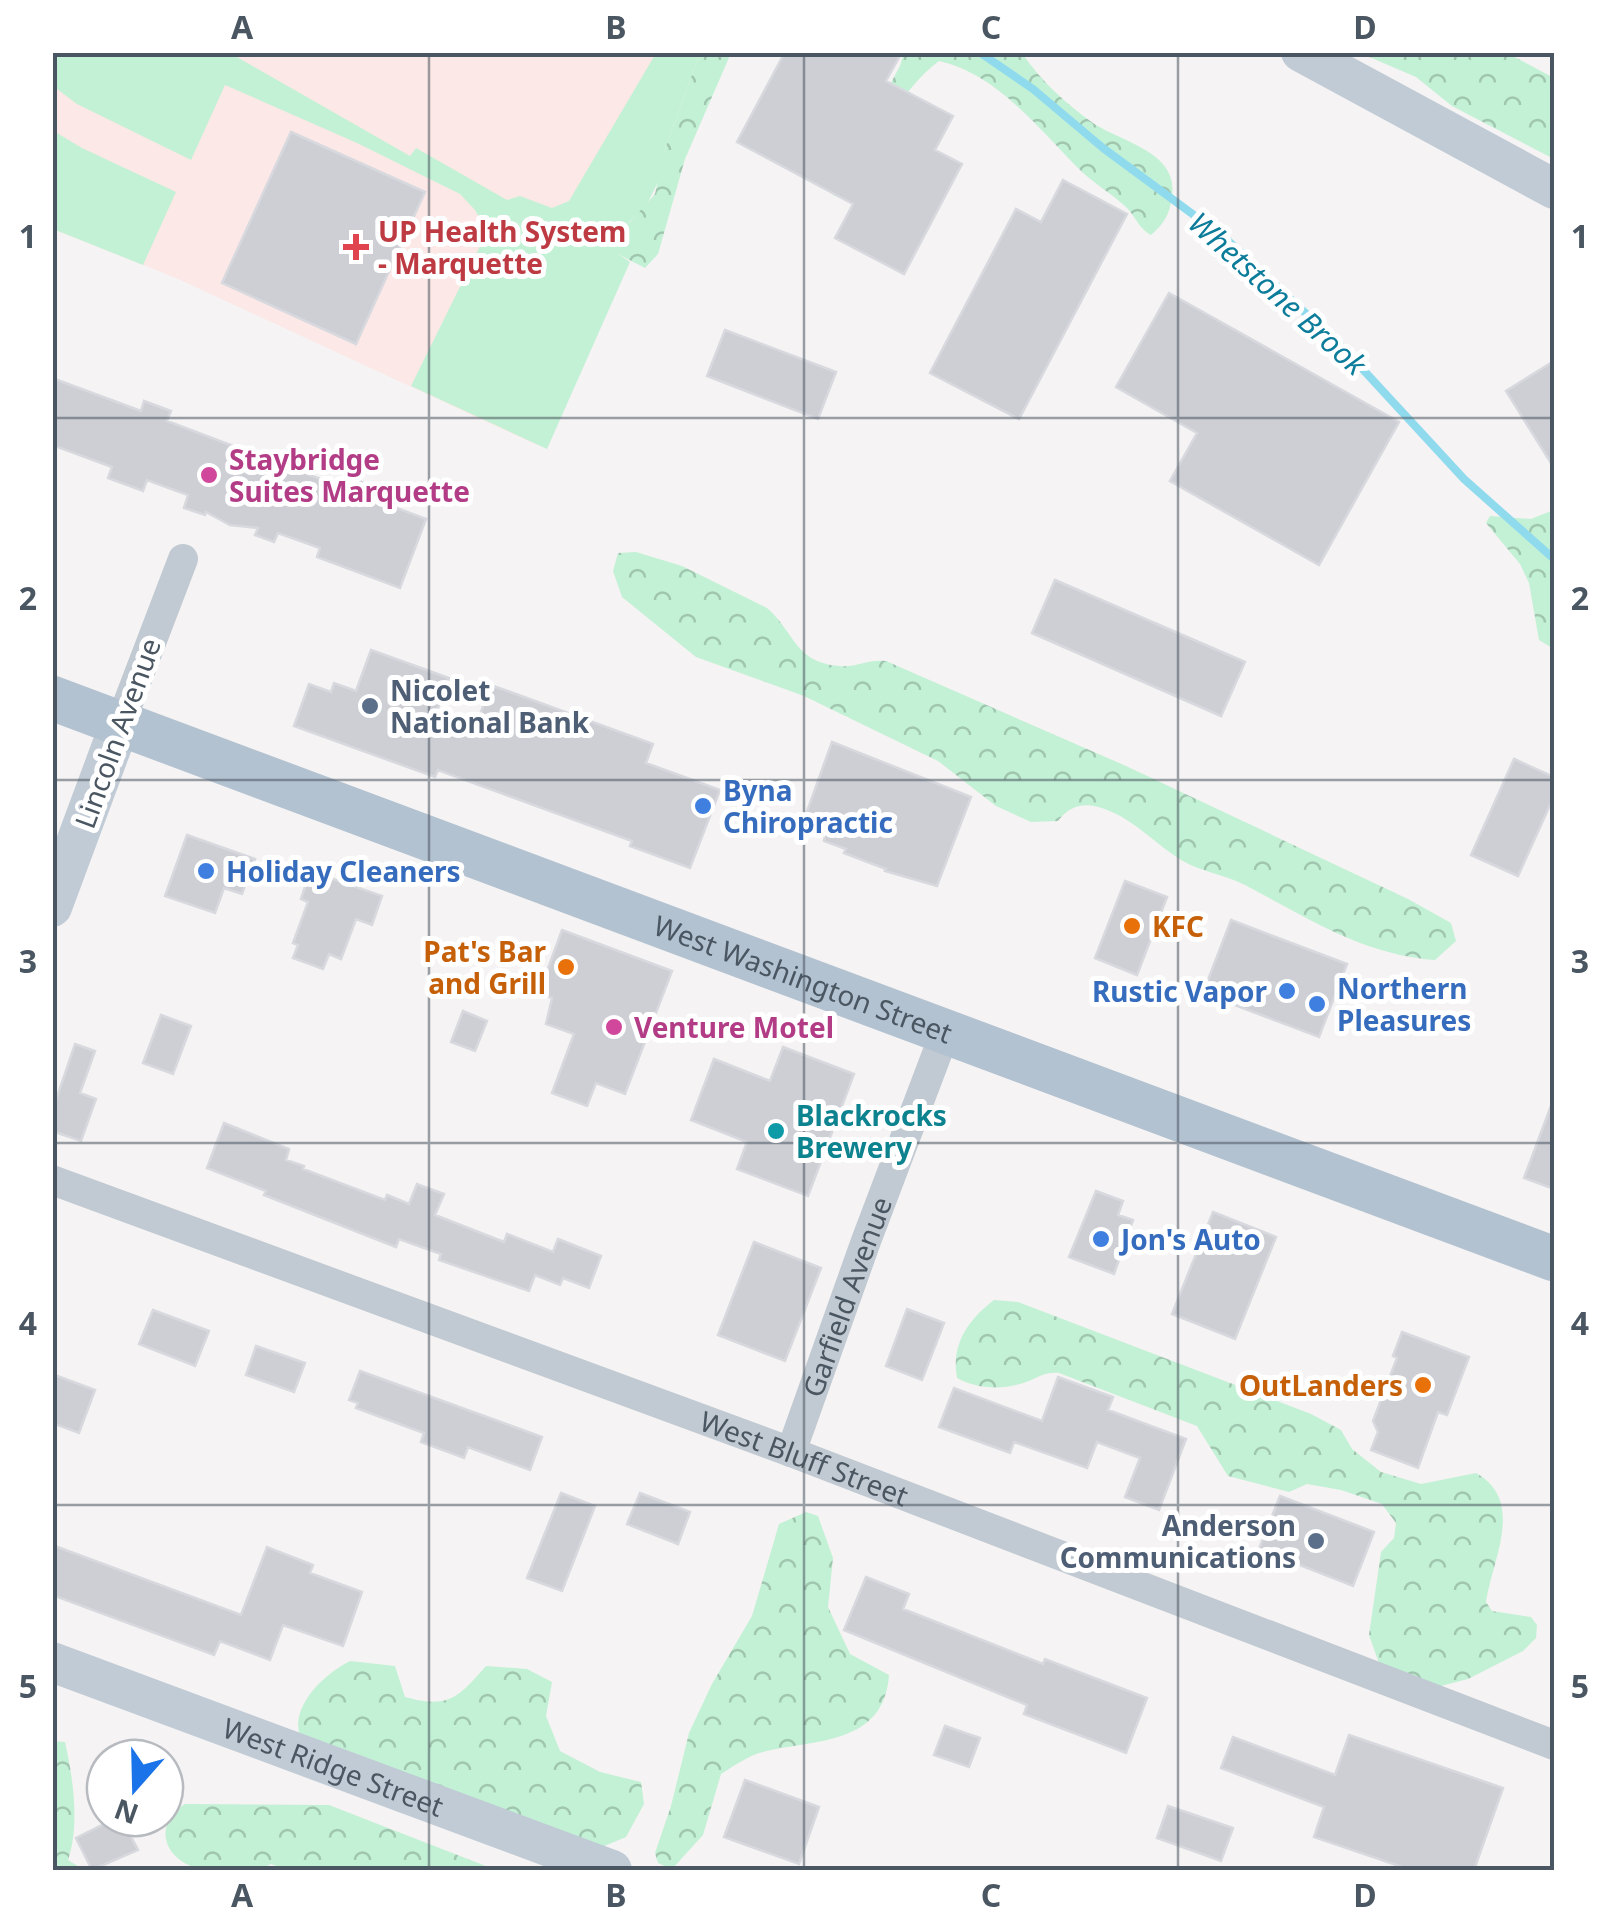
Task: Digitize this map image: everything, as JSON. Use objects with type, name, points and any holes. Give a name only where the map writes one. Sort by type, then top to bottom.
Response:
[{"type":"main road","name":"West Washington Street","points":[[52,698],[1554,1260]]},
{"type":"street","points":[[1301,52],[1554,189]]},
{"type":"street","name":"Lincoln Avenue","points":[[52,907],[182,559]]},
{"type":"street","name":"Garfield Avenue","points":[[791,1452],[946,1030]]},
{"type":"street","name":"West Bluff Street","points":[[52,1180],[791,1452],[1554,1745]]},
{"type":"street","name":"West Ridge Street","points":[[52,1662],[612,1870]]},
{"type":"shaded area","name":"UP Health System - Marquette","points":[[52,53],[690,53],[537,445],[176,278],[53,229]]},
{"type":"green space","points":[[904,52],[1022,53],[1073,108],[1093,123],[1146,150],[1167,169],[1172,196],[1163,222],[1151,235],[1126,207],[1084,173],[998,90],[939,61],[899,105],[851,194],[843,199],[833,195]]},
{"type":"green space","points":[[53,53],[230,53],[410,156],[416,148],[507,200],[520,196],[552,208],[569,201],[656,53],[700,53],[665,149],[660,178],[645,208],[630,221],[618,254],[630,262],[547,449],[411,386],[487,232],[460,194],[225,85],[191,160],[77,104],[53,86]]},
{"type":"green space","points":[[700,53],[731,53],[685,159],[658,254],[645,268],[618,254],[620,238],[655,194],[665,149]]},
{"type":"green space","points":[[1360,53],[1507,53],[1554,78],[1554,159],[1452,106],[1416,77]]},
{"type":"green space","points":[[52,130],[176,192],[143,265],[53,229]]},
{"type":"green space","points":[[1551,511],[1554,649],[1539,640],[1529,583],[1520,564],[1486,523],[1490,516],[1531,519]]},
{"type":"green space","points":[[636,552],[682,566],[767,608],[813,659],[845,666],[886,661],[1126,766],[1408,899],[1451,923],[1456,941],[1435,960],[1384,951],[1336,933],[1237,881],[1189,864],[1130,822],[1104,809],[1082,806],[1058,821],[1031,822],[996,806],[938,761],[804,696],[696,657],[622,597],[613,571],[618,553]]},
{"type":"green space","points":[[994,1300],[1018,1302],[1311,1414],[1341,1430],[1352,1449],[1381,1472],[1421,1484],[1476,1473],[1500,1499],[1503,1515],[1486,1602],[1492,1611],[1531,1617],[1537,1625],[1536,1638],[1523,1651],[1468,1679],[1437,1687],[1380,1666],[1369,1635],[1381,1552],[1394,1538],[1396,1523],[1382,1504],[1341,1490],[1307,1484],[1289,1492],[1228,1476],[1197,1426],[1059,1373],[1001,1387],[983,1387],[957,1378],[957,1354],[963,1334]]},
{"type":"green space","points":[[806,1512],[818,1516],[833,1558],[828,1607],[850,1654],[889,1675],[884,1698],[874,1715],[843,1735],[758,1753],[721,1774],[703,1835],[672,1869],[658,1863],[655,1853],[689,1733],[752,1616],[779,1524]]},
{"type":"green space","points":[[350,1661],[395,1666],[405,1697],[432,1702],[459,1693],[486,1666],[527,1669],[552,1682],[546,1716],[560,1751],[600,1772],[641,1782],[644,1804],[626,1837],[602,1847],[302,1741],[298,1729],[303,1705],[329,1674]]},
{"type":"green space","points":[[52,1741],[65,1742],[73,1786],[74,1832],[68,1860],[84,1870],[53,1870]]},
{"type":"green space","points":[[185,1804],[329,1805],[496,1870],[287,1870],[271,1864],[228,1873],[196,1868],[182,1861],[166,1839],[185,1838]]},
{"type":"building","points":[[785,52],[902,52],[886,81],[953,116],[935,150],[962,164],[904,274],[835,238],[853,204],[737,142]]},
{"type":"building","points":[[291,132],[425,192],[356,344],[222,283]]},
{"type":"building","points":[[1063,180],[1127,214],[1019,419],[930,373],[1016,209],[1041,222]]},
{"type":"building","points":[[1169,293],[1399,422],[1319,565],[1170,481],[1197,433],[1116,387]]},
{"type":"building","points":[[725,330],[836,372],[818,419],[707,376]]},
{"type":"building","points":[[1554,361],[1554,468],[1506,391]]},
{"type":"building","name":"Staybridge Suites Marquette","points":[[52,378],[141,411],[144,401],[171,411],[167,421],[347,489],[351,478],[382,490],[378,501],[426,519],[400,588],[317,557],[320,548],[278,533],[274,542],[255,535],[258,528],[230,525],[206,512],[205,515],[184,508],[188,495],[147,480],[143,491],[108,478],[112,467],[52,445]]},
{"type":"building","points":[[1055,580],[1245,662],[1221,716],[1032,633]]},
{"type":"building","points":[[371,650],[449,678],[434,719],[473,733],[491,685],[653,744],[646,763],[720,790],[690,868],[630,846],[632,841],[438,770],[435,777],[294,726],[309,684],[331,692],[334,683],[356,691]]},
{"type":"building","points":[[832,742],[971,797],[937,886],[885,871],[844,853],[846,849],[824,841],[825,836],[801,828]]},
{"type":"building","points":[[1514,759],[1554,777],[1554,796],[1518,876],[1471,855]]},
{"type":"building","points":[[187,835],[255,859],[242,894],[224,888],[215,913],[165,896]]},
{"type":"building","points":[[310,871],[382,896],[372,925],[356,919],[341,959],[329,954],[323,969],[293,958],[298,945],[293,943],[308,902],[301,899]]},
{"type":"building","name":"KFC","points":[[1125,881],[1167,897],[1137,975],[1095,958]]},
{"type":"building","points":[[1231,920],[1347,964],[1319,1037],[1203,993]]},
{"type":"building","name":"Venture Motel","points":[[562,930],[672,971],[625,1094],[596,1083],[587,1106],[552,1093],[574,1034],[546,1024],[552,998],[539,993]]},
{"type":"building","points":[[463,1011],[487,1021],[475,1051],[451,1042]]},
{"type":"building","points":[[161,1015],[191,1026],[173,1074],[143,1063]]},
{"type":"building","points":[[75,1044],[95,1051],[80,1093],[96,1099],[81,1141],[52,1131],[52,1112]]},
{"type":"building","name":"Blackrocks Brewery","points":[[783,1047],[854,1074],[808,1196],[737,1169],[747,1142],[691,1120],[714,1059],[770,1081]]},
{"type":"building","points":[[1554,1103],[1554,1189],[1524,1178]]},
{"type":"building","points":[[224,1123],[289,1149],[286,1160],[304,1166],[303,1169],[385,1200],[387,1195],[409,1204],[417,1184],[444,1194],[435,1215],[504,1242],[507,1234],[553,1252],[558,1239],[601,1256],[589,1288],[563,1278],[560,1285],[535,1275],[529,1291],[439,1260],[441,1254],[399,1239],[396,1247],[264,1195],[266,1191],[207,1168]]},
{"type":"building","name":"Jon's Auto","points":[[1096,1191],[1123,1201],[1118,1215],[1133,1220],[1114,1274],[1069,1257]]},
{"type":"building","points":[[1213,1212],[1276,1237],[1235,1339],[1172,1314]]},
{"type":"building","points":[[754,1242],[821,1268],[785,1361],[718,1335]]},
{"type":"building","points":[[907,1309],[944,1323],[922,1380],[886,1366]]},
{"type":"building","points":[[153,1310],[209,1331],[195,1366],[139,1344]]},
{"type":"building","name":"OutLanders","points":[[1402,1332],[1469,1357],[1447,1415],[1438,1412],[1418,1468],[1371,1450],[1378,1432],[1373,1421],[1397,1358],[1393,1356]]},
{"type":"building","points":[[256,1346],[305,1363],[294,1392],[246,1375]]},
{"type":"building","points":[[360,1371],[542,1437],[530,1470],[468,1447],[464,1458],[421,1442],[424,1433],[356,1408],[358,1403],[349,1400]]},
{"type":"building","points":[[52,1374],[95,1390],[79,1433],[52,1423]]},
{"type":"building","points":[[1058,1377],[1113,1397],[1108,1410],[1186,1439],[1159,1510],[1125,1497],[1140,1458],[1097,1442],[1087,1468],[1014,1442],[1010,1453],[939,1427],[954,1388],[1042,1421]]},
{"type":"building","points":[[561,1493],[595,1506],[562,1591],[527,1578]]},
{"type":"building","points":[[640,1493],[690,1512],[678,1544],[627,1524]]},
{"type":"building","name":"Anderson Communications","points":[[1280,1496],[1374,1532],[1353,1586],[1259,1549]]},
{"type":"building","points":[[52,1545],[241,1615],[267,1547],[313,1565],[310,1573],[362,1592],[343,1646],[283,1625],[270,1660],[220,1641],[214,1655],[52,1595]]},
{"type":"building","points":[[866,1577],[909,1594],[903,1609],[1043,1664],[1045,1659],[1147,1698],[1126,1753],[1024,1714],[1027,1705],[844,1630]]},
{"type":"building","points":[[945,1726],[980,1738],[969,1767],[934,1755]]},
{"type":"building","points":[[1349,1735],[1503,1788],[1474,1870],[1411,1870],[1314,1837],[1324,1807],[1221,1768],[1233,1737],[1335,1775]]},
{"type":"building","points":[[745,1780],[819,1807],[799,1864],[724,1837]]},
{"type":"building","points":[[1168,1806],[1233,1828],[1221,1861],[1157,1838]]},
{"type":"building","points":[[85,1834],[85,1838],[132,1838],[138,1850],[92,1870],[76,1838]]},
{"type":"waterway","name":"Whetstone Brook","points":[[979,52],[1033,89],[1103,148],[1225,238],[1344,349],[1464,479],[1554,559]]},
{"type":"place","name":"UP Health System - Marquette","points":[[356,247]]},
{"type":"place","name":"Staybridge Suites Marquette","points":[[209,475]]},
{"type":"place","name":"Nicolet National Bank","points":[[370,706]]},
{"type":"place","name":"Byna Chiropractic","points":[[703,806]]},
{"type":"place","name":"Holiday Cleaners","points":[[206,871]]},
{"type":"place","name":"KFC","points":[[1132,926]]},
{"type":"place","name":"Pat's Bar and Grill","points":[[566,967]]},
{"type":"place","name":"Rustic Vapor","points":[[1287,991]]},
{"type":"place","name":"Northern Pleasures","points":[[1317,1004]]},
{"type":"place","name":"Venture Motel","points":[[614,1027]]},
{"type":"place","name":"Blackrocks Brewery","points":[[776,1131]]},
{"type":"place","name":"Jon's Auto","points":[[1101,1239]]},
{"type":"place","name":"OutLanders","points":[[1423,1385]]},
{"type":"place","name":"Anderson Communications","points":[[1316,1541]]}]
